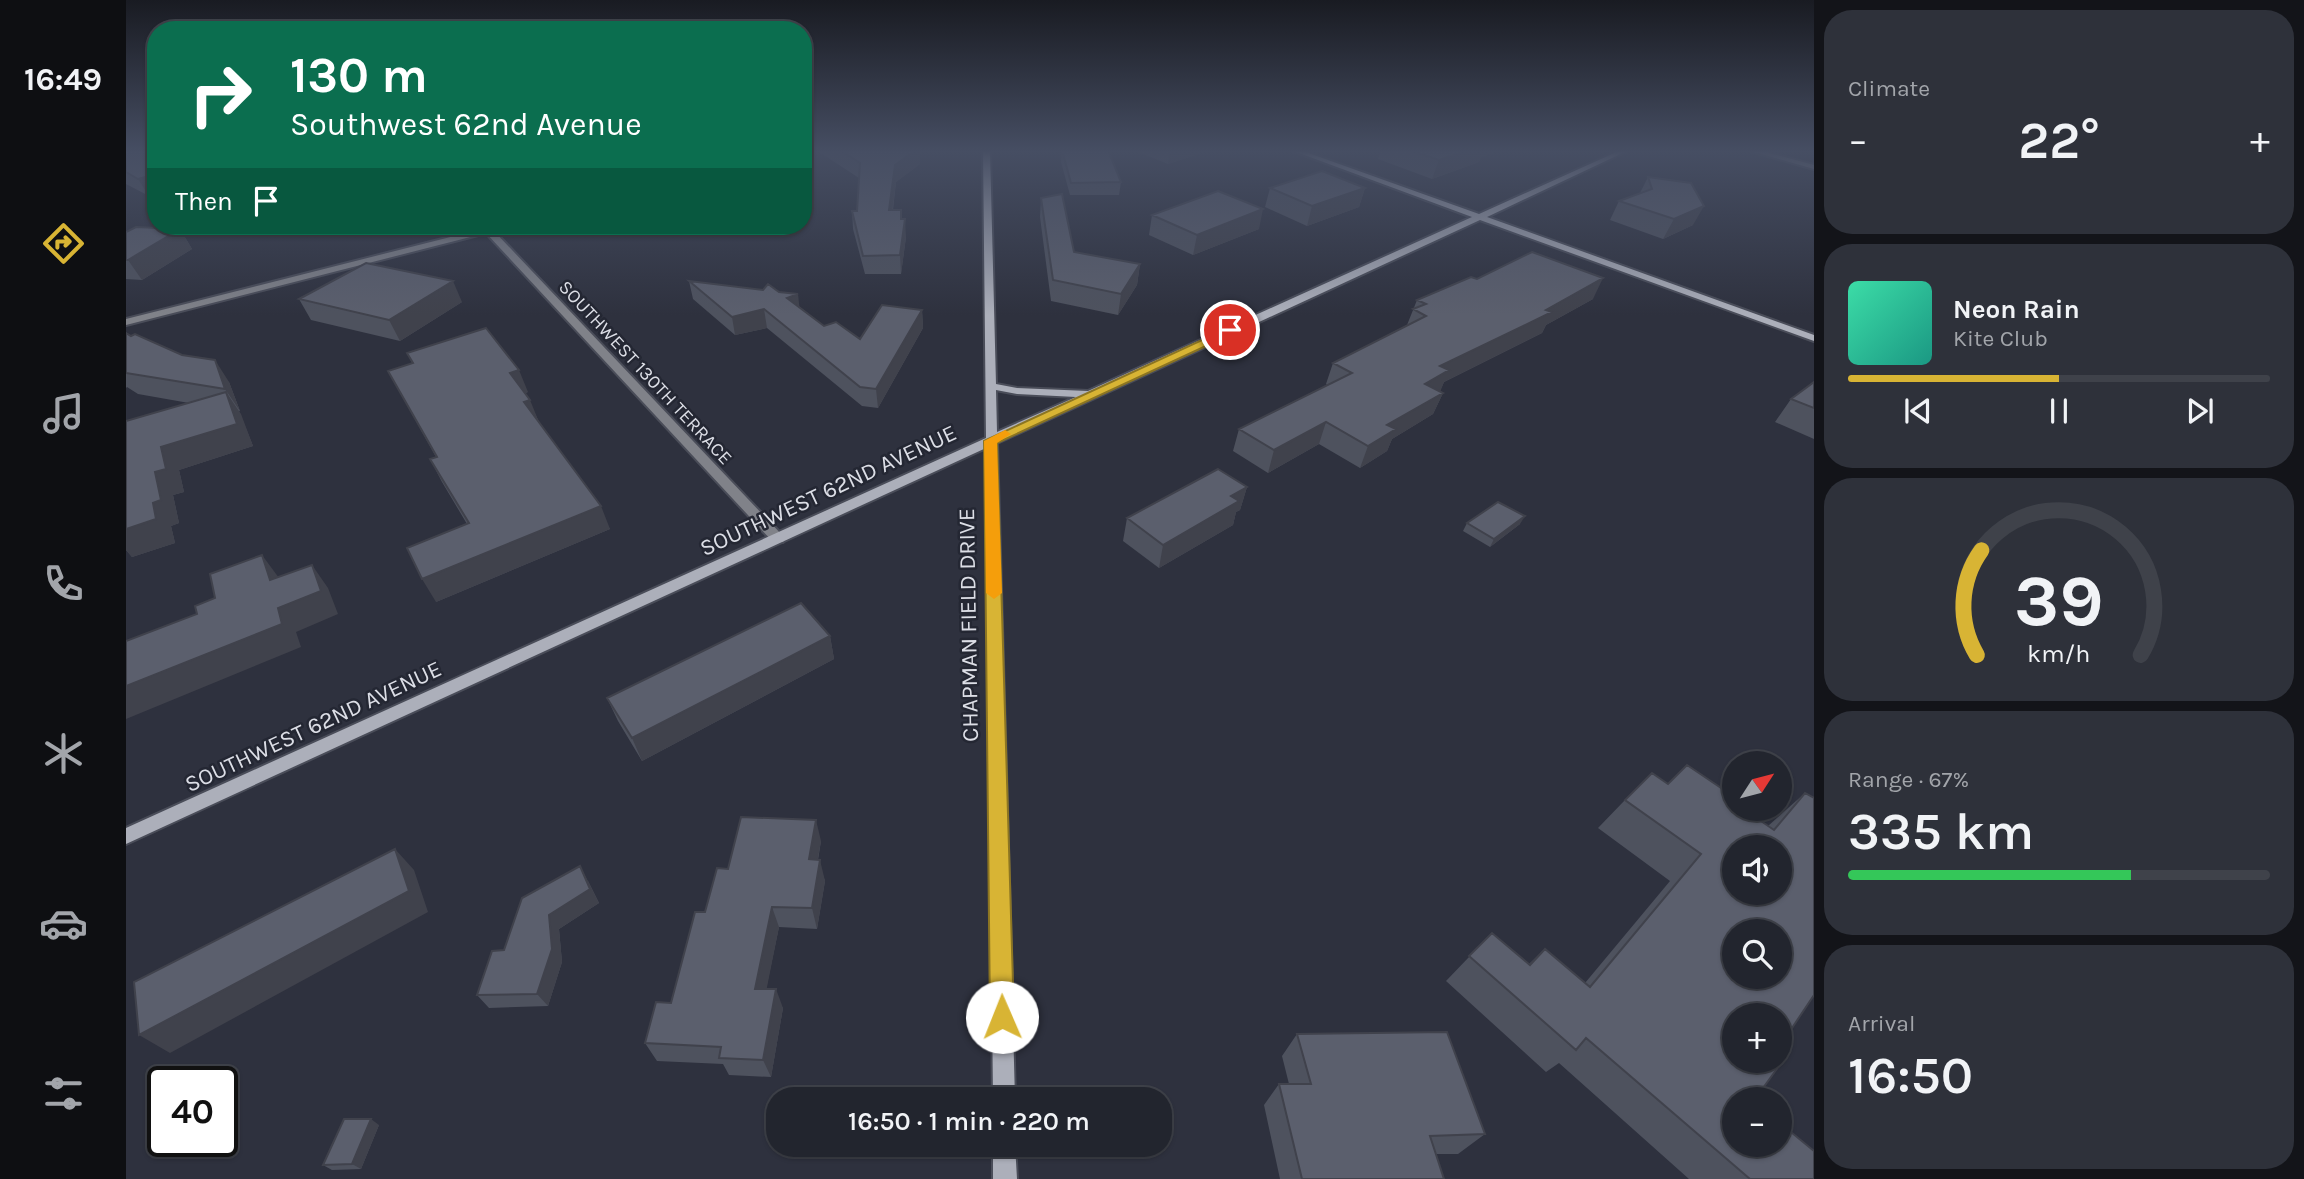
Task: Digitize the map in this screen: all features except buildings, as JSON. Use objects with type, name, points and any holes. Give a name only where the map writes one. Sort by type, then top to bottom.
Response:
[{"type":"street","name":"CHAPMAN FIELD DRIVE","points":[[987,205],[1004,1087]]},
{"type":"street","points":[[1447,205],[1814,338]]},
{"type":"street","name":"SOUTHWEST 62ND AVENUE","points":[[126,836],[1502,205]]},
{"type":"street","points":[[126,322],[468,235]]},
{"type":"street","name":"SOUTHWEST 130TH TERRACE","points":[[493,235],[778,539]]},
{"type":"street","points":[[990,386],[1043,393],[1092,394]]},
{"type":"street","points":[[1004,1157],[1005,1179]]},
{"type":"slow traffic","points":[[994,593],[991,441],[1005,434]]},
{"type":"route","points":[[1002,1017],[991,441],[1230,330]]}]
